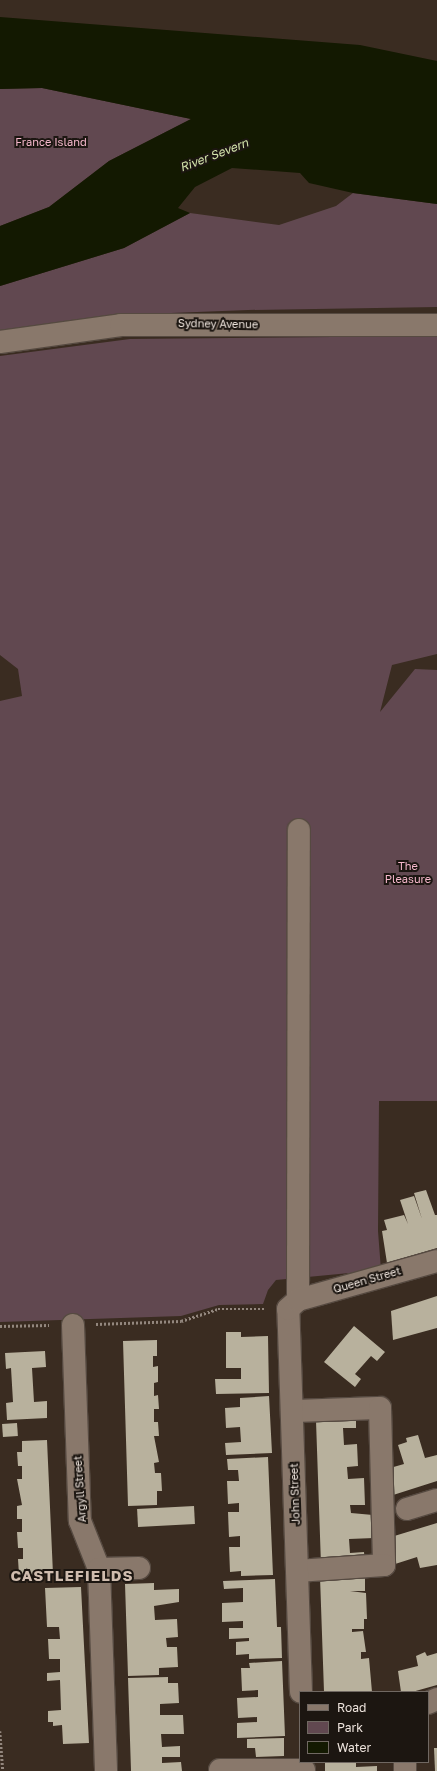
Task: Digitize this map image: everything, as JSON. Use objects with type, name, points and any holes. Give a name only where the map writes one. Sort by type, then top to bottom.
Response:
[{"type":"street","name":"Sydney Avenue","points":[[0,342],[122,325],[437,325]]},
{"type":"street","name":"John Street","points":[[299,830],[293,1411],[301,1691]]},
{"type":"street","name":"Queen Street","points":[[293,1305],[437,1261]]},
{"type":"street","name":"Argyll Street","points":[[73,1325],[80,1521],[99,1569],[106,1771]]},
{"type":"street","points":[[293,1411],[380,1408],[384,1565],[297,1571]]},
{"type":"street","points":[[408,1509],[437,1500]]},
{"type":"street","points":[[99,1569],[139,1568]]},
{"type":"street","points":[[220,1770],[304,1768]]},
{"type":"path","points":[[0,1326],[181,1321],[218,1309],[293,1305]]},
{"type":"path","points":[[0,1732],[3,1771]]},
{"type":"green space","name":"France Island","points":[[42,88],[191,119],[109,161],[49,207],[0,226],[0,89]]},
{"type":"green space","points":[[353,193],[437,204],[437,307],[248,310],[120,315],[0,331],[0,286],[124,248],[190,213],[279,225],[336,206]]},
{"type":"green space","name":"The Pleasure","points":[[437,336],[437,654],[392,665],[380,712],[415,669],[437,670],[437,1101],[379,1101],[378,1231],[381,1270],[276,1280],[268,1290],[263,1304],[219,1305],[181,1316],[0,1322],[0,701],[22,696],[18,669],[0,655],[0,356],[130,339]]},
{"type":"water","name":"River Severn","points":[[0,17],[360,45],[437,61],[437,204],[353,193],[309,183],[300,173],[232,168],[195,187],[178,208],[190,213],[124,248],[0,286],[0,226],[49,207],[109,161],[191,119],[42,88],[0,89]]},
{"type":"building","points":[[426,1190],[435,1215],[437,1215],[437,1248],[387,1263],[382,1231],[387,1230],[384,1220],[404,1215],[408,1224],[400,1200],[414,1196],[422,1219],[414,1193]]},
{"type":"building","points":[[437,1296],[437,1328],[393,1340],[391,1311]]},
{"type":"building","points":[[354,1326],[385,1352],[377,1361],[371,1356],[355,1374],[361,1379],[355,1387],[324,1362]]},
{"type":"building","points":[[226,1332],[241,1332],[241,1337],[268,1336],[269,1393],[216,1394],[215,1379],[241,1379],[241,1368],[226,1368]]},
{"type":"building","points":[[157,1340],[157,1356],[153,1356],[153,1367],[158,1366],[158,1382],[154,1383],[154,1396],[158,1395],[159,1409],[154,1409],[154,1422],[158,1422],[159,1436],[154,1436],[159,1462],[154,1463],[155,1473],[161,1473],[162,1491],[157,1491],[157,1505],[128,1506],[123,1341]]},
{"type":"building","points":[[45,1351],[46,1367],[32,1368],[34,1402],[47,1401],[47,1418],[7,1420],[6,1403],[13,1402],[11,1368],[6,1369],[5,1353]]},
{"type":"building","points":[[269,1396],[272,1453],[226,1455],[225,1443],[241,1442],[240,1427],[226,1428],[225,1408],[240,1407],[240,1398]]},
{"type":"building","points":[[356,1420],[356,1428],[343,1428],[344,1445],[357,1444],[358,1466],[347,1467],[348,1479],[364,1478],[365,1505],[350,1505],[351,1513],[373,1515],[374,1538],[349,1539],[350,1553],[364,1552],[365,1563],[321,1565],[316,1421]]},
{"type":"building","points":[[17,1423],[18,1436],[3,1437],[2,1424]]},
{"type":"building","points":[[418,1435],[425,1458],[437,1455],[437,1481],[390,1496],[390,1468],[404,1464],[398,1445],[407,1442],[406,1438]]},
{"type":"building","points":[[47,1440],[53,1574],[19,1575],[18,1559],[23,1559],[23,1548],[18,1548],[17,1532],[22,1532],[22,1519],[17,1519],[17,1506],[22,1505],[17,1479],[22,1479],[22,1466],[18,1466],[17,1452],[22,1452],[22,1441]]},
{"type":"building","points":[[268,1457],[273,1575],[241,1576],[241,1571],[230,1572],[229,1547],[240,1547],[240,1536],[229,1537],[228,1512],[239,1512],[239,1503],[228,1504],[227,1481],[239,1481],[238,1470],[228,1470],[227,1459]]},
{"type":"building","points":[[194,1506],[195,1524],[138,1527],[137,1509]]},
{"type":"building","points":[[437,1523],[437,1565],[420,1568],[417,1557],[392,1565],[391,1537]]},
{"type":"building","points":[[365,1576],[365,1591],[350,1591],[366,1593],[367,1619],[364,1619],[364,1629],[352,1629],[352,1632],[363,1631],[366,1652],[361,1652],[361,1659],[369,1658],[372,1691],[324,1691],[320,1577]]},
{"type":"building","points":[[275,1579],[277,1627],[281,1627],[282,1658],[249,1659],[249,1654],[236,1655],[236,1642],[249,1641],[249,1638],[229,1639],[229,1628],[243,1628],[243,1621],[222,1622],[222,1603],[243,1602],[243,1588],[224,1589],[223,1581]]},
{"type":"building","points":[[154,1583],[154,1590],[179,1589],[179,1602],[154,1606],[155,1620],[177,1619],[178,1637],[166,1638],[167,1647],[177,1647],[178,1667],[159,1668],[159,1675],[128,1676],[125,1584]]},
{"type":"building","points":[[81,1587],[89,1743],[63,1744],[62,1725],[53,1726],[53,1722],[48,1722],[48,1711],[61,1710],[60,1680],[47,1681],[47,1673],[60,1672],[60,1659],[49,1659],[48,1639],[60,1639],[59,1627],[47,1627],[45,1588]]},
{"type":"building","points":[[425,1652],[427,1656],[437,1653],[437,1685],[416,1691],[401,1691],[398,1671],[418,1666],[416,1656]]},
{"type":"building","points":[[282,1661],[285,1736],[237,1738],[237,1723],[257,1722],[257,1717],[238,1718],[237,1698],[258,1697],[258,1690],[242,1691],[241,1668],[250,1668],[249,1663]]},
{"type":"building","points":[[168,1677],[168,1683],[178,1683],[179,1703],[160,1704],[160,1715],[183,1715],[184,1734],[161,1734],[162,1747],[180,1746],[180,1757],[162,1757],[162,1763],[181,1762],[182,1771],[131,1771],[128,1678]]},
{"type":"building","points":[[284,1738],[284,1756],[256,1757],[255,1748],[247,1748],[247,1739]]},
{"type":"building","points":[[434,1748],[437,1748],[437,1771],[435,1771]]},
{"type":"building","points":[[325,1763],[356,1763],[356,1767],[377,1766],[377,1771],[325,1771]]},
{"type":"district","name":"CASTLEFIELDS","points":[[72,1576]]}]
